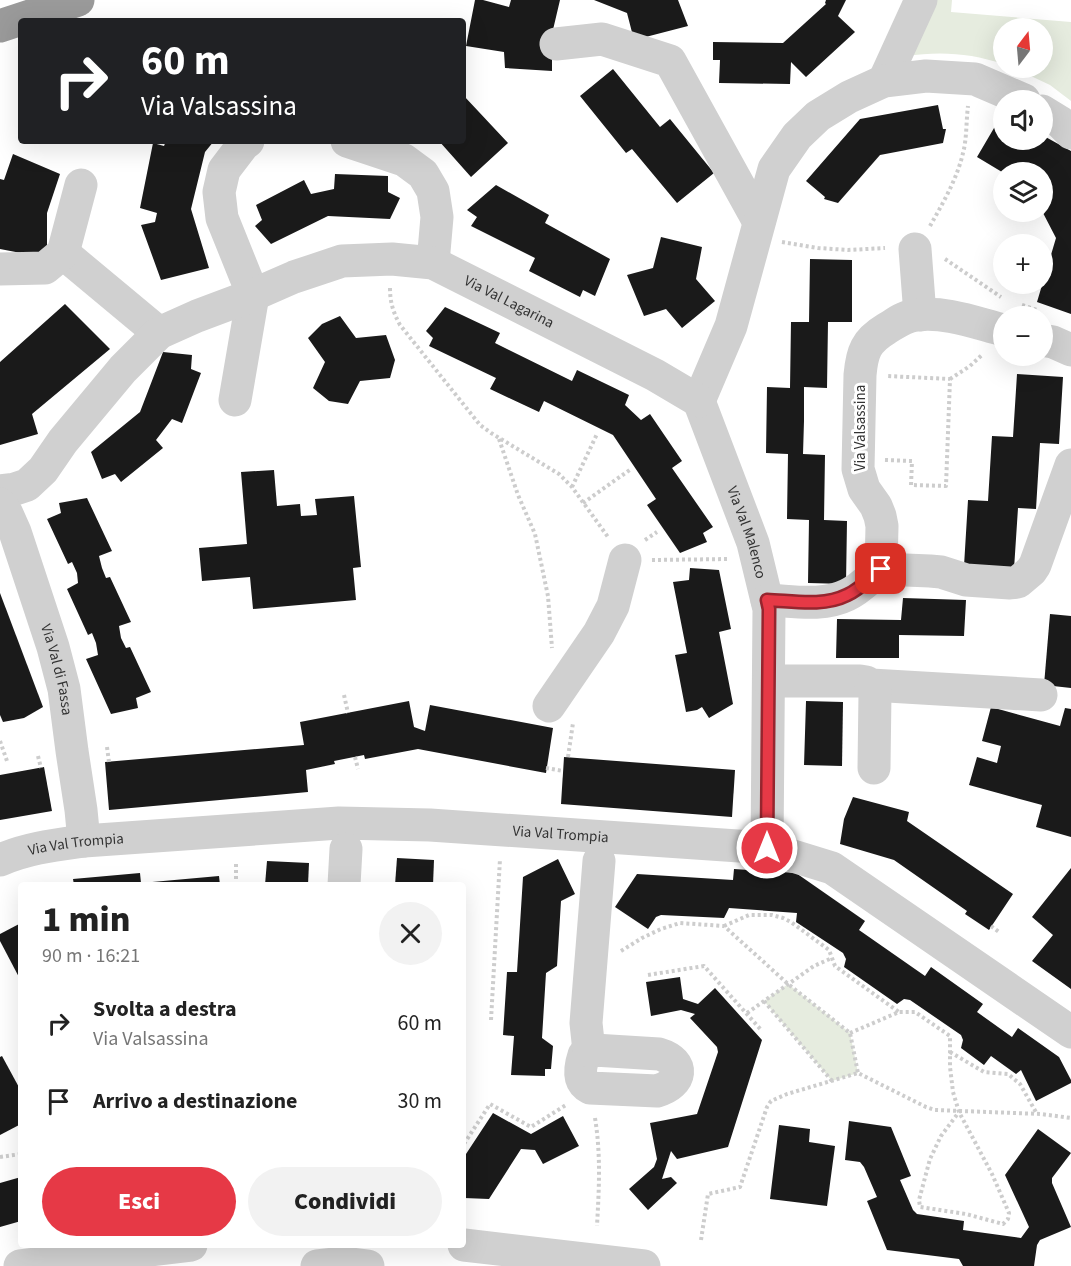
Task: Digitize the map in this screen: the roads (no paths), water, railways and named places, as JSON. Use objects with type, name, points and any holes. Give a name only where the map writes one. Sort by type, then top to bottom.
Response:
[{"type":"highway","points":[[24,18],[78,0]]},
{"type":"highway","points":[[0,26],[18,20]]},
{"type":"street","points":[[884,81],[921,0]]},
{"type":"street","points":[[556,44],[602,39],[670,61],[759,222]]},
{"type":"street","points":[[699,401],[731,326],[774,169],[797,136],[818,116],[849,97],[884,81],[926,76],[975,79],[1001,90]]},
{"type":"street","points":[[1053,118],[1071,134]]},
{"type":"street","points":[[235,400],[253,295],[222,218],[219,192],[224,170],[244,144]]},
{"type":"street","points":[[355,144],[404,160],[423,174],[433,191],[437,217],[433,263]]},
{"type":"street","points":[[0,269],[45,268],[63,253],[81,185]]},
{"type":"street","points":[[915,249],[920,315]]},
{"type":"street","points":[[63,253],[159,333]]},
{"type":"street","name":"Via Val Lagarina","points":[[0,491],[15,489],[27,484],[43,470],[63,441],[123,369],[159,333],[294,277],[342,261],[392,259],[433,263],[656,375],[699,401]]},
{"type":"street","name":"Via Valsassina","points":[[881,569],[882,526],[880,516],[860,479],[858,459],[861,362],[868,343],[876,335],[903,319],[915,315],[946,315],[993,340]]},
{"type":"street","points":[[1053,344],[1071,350]]},
{"type":"street","name":"Via Val Malenco","points":[[699,401],[753,543],[769,609],[767,848]]},
{"type":"street","points":[[767,600],[818,602],[838,599],[850,595],[881,569],[941,572],[966,580],[1018,582],[1035,565],[1071,465]]},
{"type":"street","name":"Via Val di Fassa","points":[[0,504],[15,532],[53,647],[64,689],[84,841]]},
{"type":"street","points":[[562,702],[613,606],[625,560]]},
{"type":"street","points":[[769,681],[860,681],[871,685],[1041,695]]},
{"type":"street","points":[[871,685],[875,693],[874,768]]},
{"type":"street","name":"Via Val Trompia","points":[[0,860],[18,852],[84,841],[339,823],[430,825],[767,848],[832,868],[1071,1032]]},
{"type":"street","points":[[344,882],[346,849]]},
{"type":"street","points":[[589,1051],[586,1023],[599,861]]},
{"type":"street","points":[[589,1051],[666,1056],[673,1060],[677,1067],[676,1076],[673,1084],[657,1091],[587,1086],[581,1080],[580,1074],[584,1055],[589,1051]]},
{"type":"street","points":[[466,1245],[644,1266]]},
{"type":"street","points":[[20,1266],[167,1248]]},
{"type":"street","points":[[317,1266],[344,1263],[368,1266]]}]
